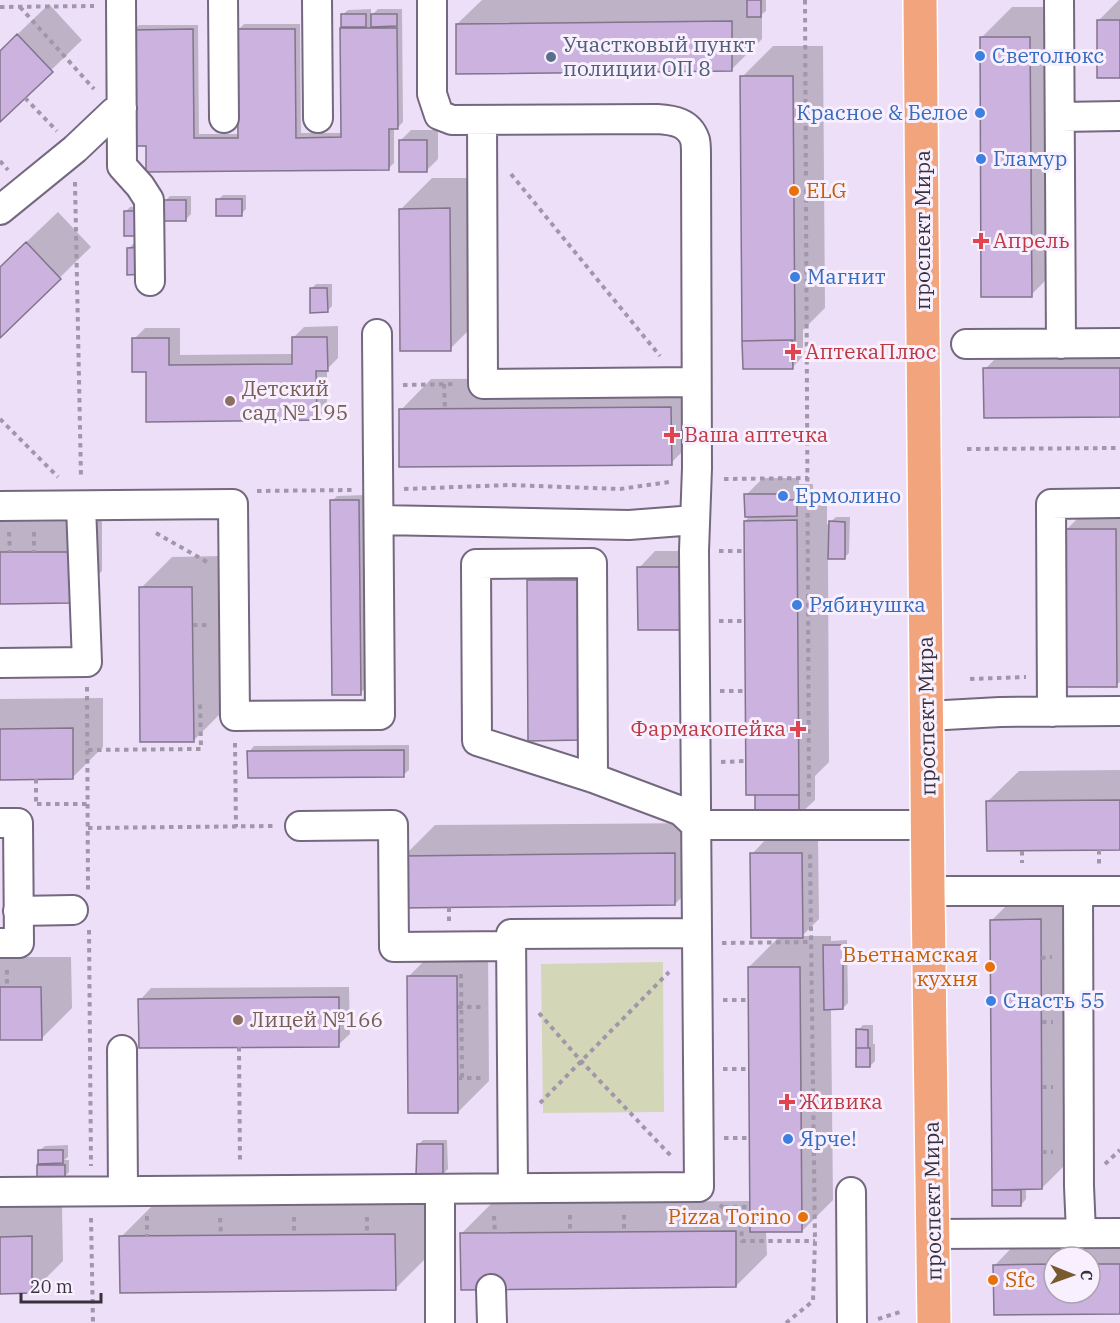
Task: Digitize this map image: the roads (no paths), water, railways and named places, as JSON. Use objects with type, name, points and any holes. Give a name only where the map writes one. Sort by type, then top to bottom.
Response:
[{"type":"main road","name":"проспект Мира","points":[[920,0],[934,1323]]},
{"type":"lane","points":[[223,0],[224,118]]},
{"type":"lane","points":[[316,0],[318,118]]},
{"type":"lane","points":[[0,1192],[699,1186],[695,520],[697,478],[689,382],[695,139],[686,126],[673,120],[482,129],[439,115],[432,94],[432,0]]},
{"type":"lane","points":[[1059,0],[1061,344]]},
{"type":"lane","points":[[122,3],[118,110],[122,166],[149,200],[150,281]]},
{"type":"lane","points":[[0,210],[75,149],[118,110]]},
{"type":"lane","points":[[1060,117],[1120,116]]},
{"type":"lane","points":[[482,129],[483,384],[689,382]]},
{"type":"lane","points":[[5,514],[81,506],[233,504],[234,716],[380,715],[377,334]]},
{"type":"lane","points":[[966,344],[1120,343]]},
{"type":"lane","points":[[1052,712],[1051,504],[1120,503]]},
{"type":"lane","points":[[0,663],[87,662],[81,506]]},
{"type":"lane","points":[[379,520],[629,525],[695,520]]},
{"type":"lane","points":[[593,778],[592,563],[476,564],[477,741],[593,778],[681,811],[696,825],[928,825]]},
{"type":"lane","points":[[927,716],[1000,712],[1120,711]]},
{"type":"lane","points":[[0,824],[18,823],[19,943],[0,943]]},
{"type":"lane","points":[[300,826],[393,825],[394,947],[511,946]]},
{"type":"lane","points":[[928,891],[1120,891]]},
{"type":"lane","points":[[1078,891],[1081,1233]]},
{"type":"lane","points":[[18,911],[73,910]]},
{"type":"lane","points":[[513,1188],[511,934],[697,938]]},
{"type":"lane","points":[[122,1050],[123,1191]]},
{"type":"lane","points":[[440,1189],[440,1323]]},
{"type":"lane","points":[[850,1192],[852,1323]]},
{"type":"lane","points":[[933,1234],[1120,1233]]},
{"type":"lane","points":[[491,1289],[492,1323]]},
{"type":"place","name":"Светолюкс","points":[[980,56]]},
{"type":"place","name":"Участковый пункт полиции ОП 8","points":[[551,57]]},
{"type":"place","name":"Красное & Белое","points":[[980,113]]},
{"type":"place","name":"Гламур","points":[[981,159]]},
{"type":"place","name":"ELG","points":[[794,191]]},
{"type":"place","name":"Апрель","points":[[981,241]]},
{"type":"place","name":"Магнит","points":[[795,277]]},
{"type":"place","name":"АптекаПлюс","points":[[793,352]]},
{"type":"place","name":"Детский сад № 195","points":[[230,401]]},
{"type":"place","name":"Ваша аптечка","points":[[672,435]]},
{"type":"place","name":"Ермолино","points":[[783,496]]},
{"type":"place","name":"Рябинушка","points":[[797,605]]},
{"type":"place","name":"Фармакопейка","points":[[798,729]]},
{"type":"place","name":"Вьетнамская кухня","points":[[990,967]]},
{"type":"place","name":"Снасть 55","points":[[991,1001]]},
{"type":"place","name":"Лицей №166","points":[[238,1020]]},
{"type":"place","name":"Живика","points":[[787,1102]]},
{"type":"place","name":"Ярче!","points":[[788,1139]]},
{"type":"place","name":"Pizza Torino","points":[[803,1217]]},
{"type":"place","name":"Sfc","points":[[993,1280]]}]
